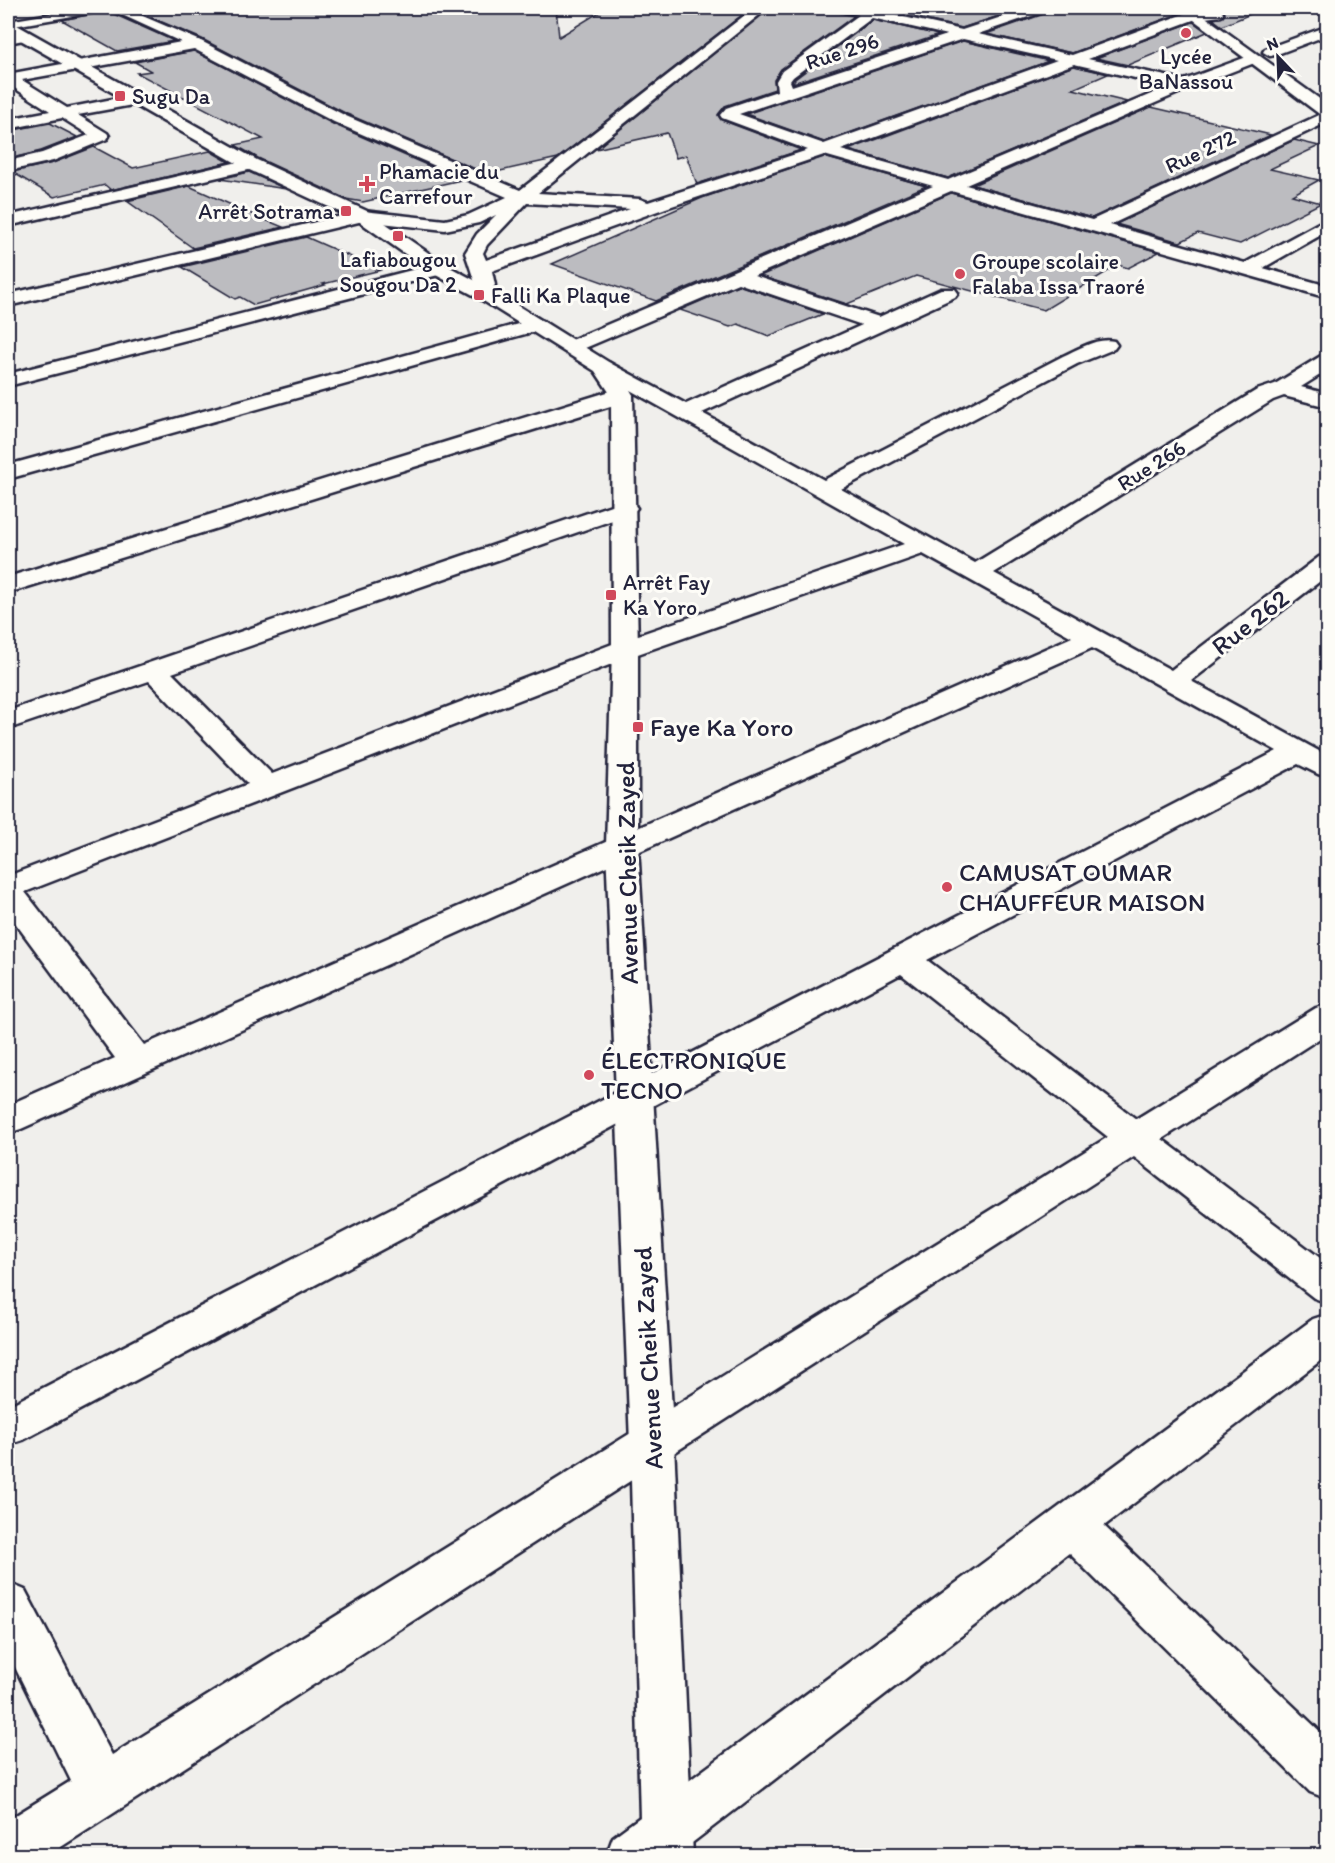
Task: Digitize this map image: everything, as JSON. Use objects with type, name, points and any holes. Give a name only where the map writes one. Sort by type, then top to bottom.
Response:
[{"type":"street","points":[[114,8],[196,44],[340,118],[522,197],[660,204]]},
{"type":"street","points":[[8,300],[363,216],[445,225],[473,219],[522,197],[762,8]]},
{"type":"street","points":[[846,8],[874,10],[960,34],[1185,85]]},
{"type":"street","name":"Rue 296","points":[[824,150],[729,115],[732,111],[785,92],[1041,8]]},
{"type":"street","points":[[785,92],[783,81],[787,74],[874,10]]},
{"type":"street","points":[[480,268],[660,204],[824,150],[1201,11]]},
{"type":"street","points":[[1201,11],[1270,52],[1328,95]]},
{"type":"street","points":[[1201,11],[1252,60],[1328,115]]},
{"type":"street","points":[[8,24],[16,38],[78,65],[251,164],[363,216],[439,269],[484,293],[571,347],[613,381],[686,412],[1313,760]]},
{"type":"street","points":[[1270,52],[1328,30]]},
{"type":"street","points":[[8,78],[196,44]]},
{"type":"street","points":[[571,347],[1185,85],[1252,60]]},
{"type":"street","points":[[8,78],[101,136],[47,157],[8,166]]},
{"type":"street","points":[[8,124],[138,99]]},
{"type":"street","name":"Rue 272","points":[[1091,227],[1328,115]]},
{"type":"street","points":[[824,150],[946,187],[1328,292]]},
{"type":"street","points":[[8,220],[251,164]]},
{"type":"street","points":[[484,293],[485,277],[474,253],[479,241],[516,207],[522,197]]},
{"type":"street","points":[[1246,270],[1328,223]]},
{"type":"street","points":[[8,380],[439,269]]},
{"type":"street","points":[[736,276],[880,324]]},
{"type":"street","points":[[686,412],[948,293]]},
{"type":"street","points":[[8,472],[536,325]]},
{"type":"street","points":[[824,489],[1070,360],[1107,345]]},
{"type":"street","name":"Rue 266","points":[[976,573],[1265,395],[1283,389],[1328,360]]},
{"type":"street","points":[[8,585],[613,381]]},
{"type":"street","name":"Avenue Cheik Zayed","points":[[613,381],[625,508],[622,846],[652,1443],[655,1847]]},
{"type":"street","points":[[1283,389],[1328,401]]},
{"type":"street","points":[[8,720],[625,508]]},
{"type":"street","points":[[137,1062],[8,889],[625,649],[925,545]]},
{"type":"street","name":"Rue 262","points":[[1173,682],[1328,562]]},
{"type":"street","points":[[1301,582],[1328,592]]},
{"type":"street","points":[[8,1120],[1092,638]]},
{"type":"street","points":[[154,669],[268,787]]},
{"type":"street","points":[[8,1427],[903,958],[1313,760]]},
{"type":"street","points":[[903,958],[1328,1287]]},
{"type":"street","points":[[8,1850],[1328,1016]]},
{"type":"street","points":[[655,1847],[1071,1524],[1328,1330]]},
{"type":"street","points":[[1071,1524],[1328,1774]]},
{"type":"street","points":[[8,1605],[103,1790]]},
{"type":"lane","points":[[8,24],[102,8]]},
{"type":"building","points":[[129,8],[556,8],[559,37],[606,8],[751,8],[558,158],[487,174],[347,114],[202,39]]},
{"type":"building","points":[[770,8],[838,8],[841,13],[854,16],[781,69],[774,80],[775,89],[725,106],[718,115],[721,120],[801,150],[697,184],[686,155],[676,158],[667,133],[596,149]]},
{"type":"building","points":[[871,8],[1023,8],[962,28]]},
{"type":"building","points":[[1049,8],[1176,8],[1181,13],[1072,53],[986,34],[1047,13]]},
{"type":"building","points":[[1196,8],[1265,8],[1222,26],[1213,19],[1223,17],[1225,14],[1223,9]]},
{"type":"building","points":[[107,11],[174,41],[117,51],[62,20]]},
{"type":"building","points":[[873,20],[939,35],[793,83],[795,79]]},
{"type":"building","points":[[1193,22],[1207,32],[1128,65],[1096,58]]},
{"type":"building","points":[[963,41],[1049,61],[824,142],[746,114]]},
{"type":"building","points":[[194,51],[333,124],[461,180],[363,202],[346,199],[258,158],[235,145],[263,139],[137,73],[151,71],[135,62]]},
{"type":"building","points":[[1074,66],[1108,74],[1073,89],[1127,102],[948,178],[848,150]]},
{"type":"building","points":[[1151,107],[1271,135],[1092,218],[973,185]]},
{"type":"building","points":[[50,123],[77,137],[41,151],[8,159],[8,131]]},
{"type":"building","points":[[1294,140],[1319,146],[1270,169],[1319,180],[1292,195],[1321,203],[1240,244],[1198,233],[1180,242],[1116,224]]},
{"type":"building","points":[[94,147],[133,168],[210,151],[229,162],[111,190],[105,185],[54,197],[12,172],[53,163]]},
{"type":"building","points":[[824,157],[926,186],[656,301],[552,264],[702,198]]},
{"type":"building","points":[[249,172],[286,189],[220,179]]},
{"type":"building","points":[[189,186],[283,227],[193,248],[127,201]]},
{"type":"building","points":[[951,193],[1159,252],[1128,268],[1118,265],[1044,310],[916,276],[847,304],[760,276]]},
{"type":"building","points":[[306,237],[381,270],[323,284],[325,285],[254,305],[240,297],[235,299],[182,267]]},
{"type":"building","points":[[738,285],[823,314],[769,336],[738,324],[730,327],[680,310]]},
{"type":"place","name":"Lycée BaNassou","points":[[1186,33]]},
{"type":"place","name":"Sugu Da","points":[[120,96]]},
{"type":"place","name":"Phamacie du Carrefour","points":[[367,184]]},
{"type":"place","name":"Arrêt Sotrama","points":[[346,211]]},
{"type":"place","name":"Lafiabougou Sougou Da 2","points":[[398,236]]},
{"type":"place","name":"Groupe scolaire Falaba Issa Traoré","points":[[960,274]]},
{"type":"place","name":"Falli Ka Plaque","points":[[479,295]]},
{"type":"place","name":"Arrêt Fay Ka Yoro","points":[[611,595]]},
{"type":"place","name":"Faye Ka Yoro","points":[[638,727]]},
{"type":"place","name":"CAMUSAT OUMAR CHAUFFEUR MAISON","points":[[947,887]]},
{"type":"place","name":"ÉLECTRONIQUE TECNO","points":[[589,1075]]}]
